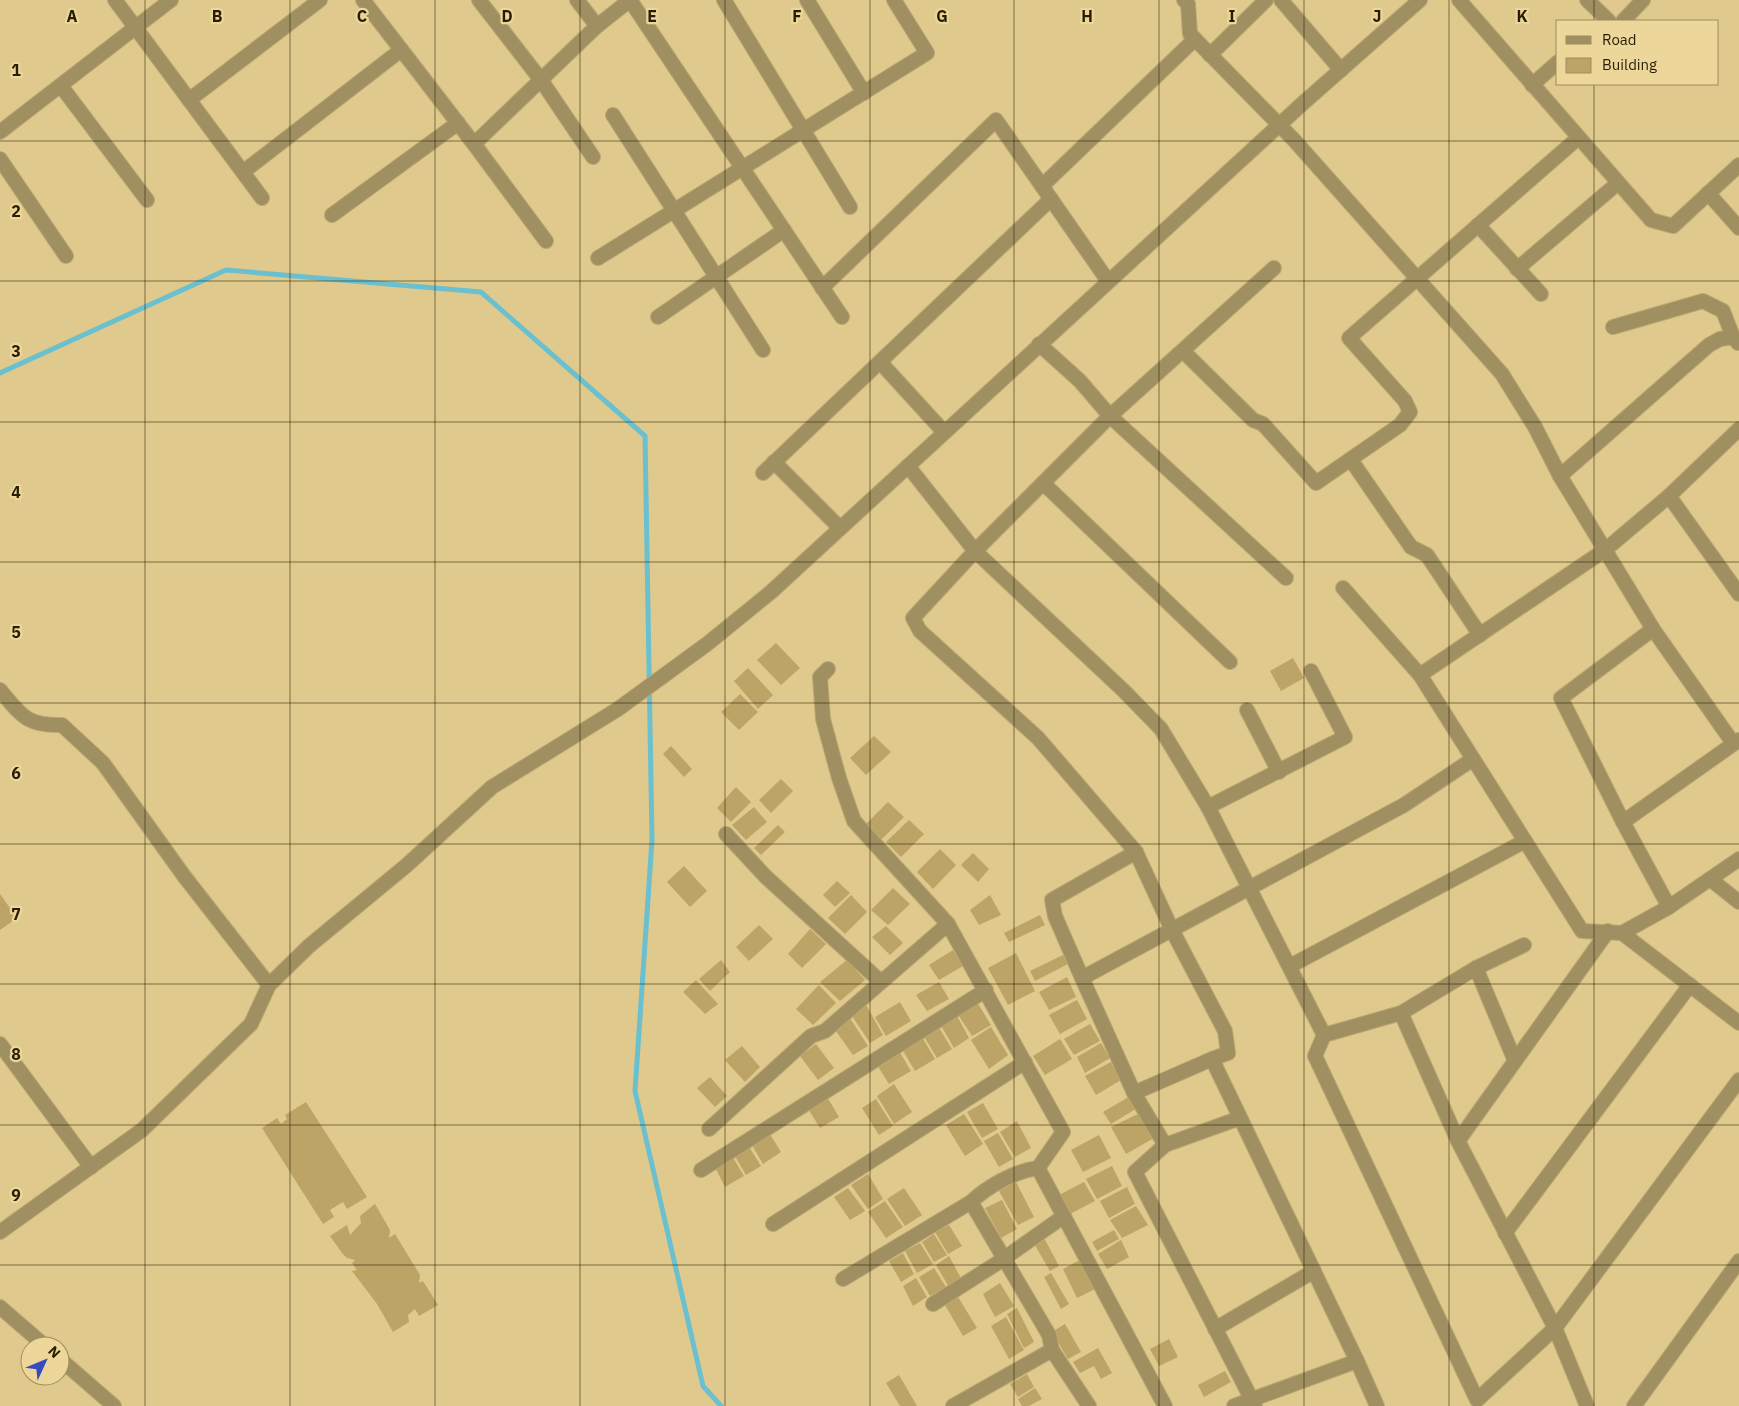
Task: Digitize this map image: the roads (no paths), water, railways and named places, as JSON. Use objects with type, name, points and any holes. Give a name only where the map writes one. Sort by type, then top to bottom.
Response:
[{"type":"street","points":[[115,0],[262,198]]},
{"type":"street","points":[[0,132],[171,0]]},
{"type":"street","points":[[189,100],[320,0]]},
{"type":"street","points":[[362,0],[546,240]]},
{"type":"street","points":[[479,0],[540,80],[593,157]]},
{"type":"street","points":[[577,0],[597,26]]},
{"type":"street","points":[[474,144],[597,26],[630,0],[842,317]]},
{"type":"street","points":[[724,0],[850,207]]},
{"type":"street","points":[[807,0],[864,92]]},
{"type":"street","points":[[598,258],[927,53],[894,0]]},
{"type":"street","points":[[1210,55],[1266,0]]},
{"type":"street","points":[[1281,0],[1341,70]]},
{"type":"street","points":[[0,1232],[142,1130],[251,1024],[269,985],[309,946],[407,865],[492,787],[639,693],[707,644],[771,592],[1108,281],[1420,0]]},
{"type":"street","points":[[1459,0],[1650,220],[1673,226],[1739,165]]},
{"type":"street","points":[[1587,0],[1606,20]]},
{"type":"street","points":[[1624,20],[1643,0]]},
{"type":"street","points":[[1188,1],[1190,34],[1278,126],[1294,140],[1502,374],[1535,427],[1560,476],[1653,629],[1736,742],[1622,822]]},
{"type":"street","points":[[1042,186],[1195,39]]},
{"type":"street","points":[[243,172],[401,50]]},
{"type":"street","points":[[1532,85],[1556,64]]},
{"type":"street","points":[[61,86],[147,200]]},
{"type":"street","points":[[613,115],[763,350]]},
{"type":"street","points":[[822,288],[996,120],[1108,281]]},
{"type":"street","points":[[332,215],[458,123]]},
{"type":"street","points":[[1183,351],[1253,420],[1263,424],[1316,483],[1352,460],[1400,424],[1410,412],[1405,400],[1349,338],[1578,138]]},
{"type":"street","points":[[0,159],[66,256]]},
{"type":"street","points":[[1517,269],[1618,183]]},
{"type":"street","points":[[1708,193],[1739,228]]},
{"type":"street","points":[[763,472],[1051,199]]},
{"type":"street","points":[[1478,225],[1541,294]]},
{"type":"street","points":[[658,317],[784,230]]},
{"type":"street","points":[[1134,1093],[1228,1053],[1225,1031],[1172,930],[1136,852],[1038,738],[920,631],[913,618],[975,551],[1110,416],[1274,268]]},
{"type":"street","points":[[1560,476],[1709,345],[1720,339],[1736,340],[1723,311],[1703,300],[1613,327]]},
{"type":"street","points":[[1040,344],[1080,381],[1110,416],[1286,578]]},
{"type":"street","points":[[880,362],[944,432]]},
{"type":"street","points":[[1420,675],[1605,550],[1668,496],[1739,429]]},
{"type":"street","points":[[1352,460],[1411,547],[1427,556],[1480,635]]},
{"type":"street","points":[[774,462],[840,528]]},
{"type":"street","points":[[908,466],[975,551],[1161,729],[1208,807],[1324,1034],[1316,1056],[1479,1403],[1555,1328],[1739,1080]]},
{"type":"street","points":[[1043,483],[1230,662]]},
{"type":"street","points":[[1668,496],[1739,594]]},
{"type":"street","points":[[1343,588],[1420,675],[1582,931],[1615,932],[1669,907],[1739,859]]},
{"type":"street","points":[[1653,629],[1561,698],[1622,822],[1669,907]]},
{"type":"street","points":[[828,670],[820,677],[822,709],[839,778],[854,821],[948,924],[1063,1132],[1038,1168],[1026,1170],[982,1192],[971,1202],[843,1279]]},
{"type":"street","points":[[1208,807],[1345,737],[1311,671]]},
{"type":"street","points":[[0,690],[22,716],[42,725],[62,725],[103,763],[184,876],[269,985]]},
{"type":"street","points":[[1247,710],[1279,772]]},
{"type":"street","points":[[1082,978],[1404,804],[1473,759]]},
{"type":"street","points":[[726,834],[766,876],[880,981]]},
{"type":"street","points":[[1290,966],[1525,841]]},
{"type":"street","points":[[1136,852],[1052,900],[1055,916],[1134,1093],[1165,1145]]},
{"type":"street","points":[[1710,879],[1739,902]]},
{"type":"street","points":[[709,1129],[811,1036],[825,1031],[880,981],[948,924]]},
{"type":"street","points":[[1615,932],[1690,985],[1739,1023]]},
{"type":"street","points":[[1458,1140],[1515,1061],[1615,932]]},
{"type":"street","points":[[1324,1034],[1401,1013],[1476,968],[1524,945]]},
{"type":"street","points":[[1476,968],[1515,1061]]},
{"type":"street","points":[[1505,1233],[1690,985]]},
{"type":"street","points":[[701,1170],[986,990]]},
{"type":"street","points":[[1401,1013],[1458,1140],[1555,1328],[1587,1406]]},
{"type":"street","points":[[0,1044],[91,1167]]},
{"type":"street","points":[[1212,1059],[1377,1406]]},
{"type":"street","points":[[773,1224],[1025,1062]]},
{"type":"street","points":[[1240,1118],[1165,1145],[1135,1172],[1253,1403]]},
{"type":"street","points":[[1038,1168],[1165,1406]]},
{"type":"street","points":[[971,1202],[1005,1256],[1049,1335],[1052,1350],[1088,1406]]},
{"type":"street","points":[[933,1304],[1064,1216]]},
{"type":"street","points":[[1634,1406],[1739,1261]]},
{"type":"street","points":[[1215,1329],[1314,1271]]},
{"type":"street","points":[[0,1307],[33,1336]]},
{"type":"street","points":[[953,1406],[1052,1350]]},
{"type":"street","points":[[1234,1406],[1253,1403],[1357,1361]]},
{"type":"street","points":[[70,1368],[114,1406]]},
{"type":"waterway","points":[[0,373],[226,270],[481,292],[645,436],[652,840],[635,1091],[703,1386],[721,1406]]}]
